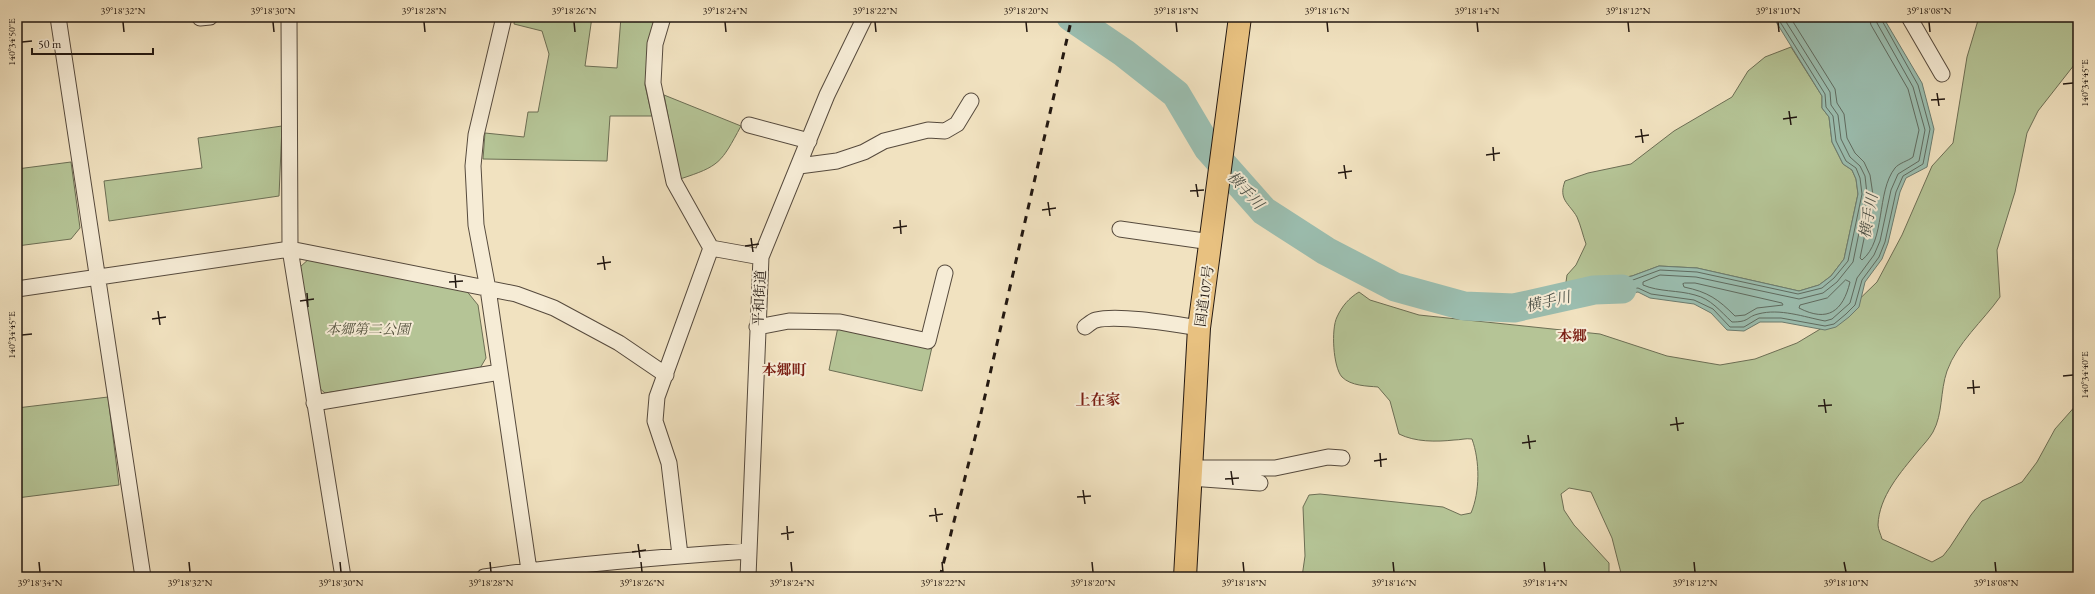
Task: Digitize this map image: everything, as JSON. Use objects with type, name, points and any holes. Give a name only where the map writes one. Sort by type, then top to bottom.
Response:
[{"type":"highway","name":"国道107号","points":[[1184,577],[1199,328],[1240,17]]},
{"type":"street","points":[[58,17],[96,278],[143,577]]},
{"type":"street","points":[[289,17],[290,249],[342,577]]},
{"type":"street","points":[[504,17],[476,135],[473,166],[476,225],[488,289],[530,574]]},
{"type":"street","points":[[663,17],[655,44],[653,83],[674,182],[711,248],[657,397],[655,421],[669,462],[680,555]]},
{"type":"street","name":"平和街道","points":[[748,577],[760,257],[809,142],[827,95],[865,17]]},
{"type":"street","points":[[1909,17],[1942,74]]},
{"type":"street","points":[[799,166],[837,161],[864,152],[884,141],[928,130],[945,131],[957,124],[971,101]]},
{"type":"street","points":[[749,125],[809,142]]},
{"type":"street","points":[[1120,229],[1211,242]]},
{"type":"street","points":[[711,248],[760,257]]},
{"type":"street","points":[[17,289],[290,249],[516,294],[554,308],[619,343],[666,375]]},
{"type":"street","points":[[757,327],[789,321],[840,322],[928,341],[945,273]]},
{"type":"street","points":[[1085,327],[1095,320],[1107,319],[1148,321],[1199,328]]},
{"type":"street","points":[[314,403],[500,372]]},
{"type":"street","points":[[1190,473],[1275,468],[1328,457],[1342,458]]},
{"type":"street","points":[[1190,473],[1260,483]]},
{"type":"street","points":[[484,577],[530,574],[680,555],[749,551]]},
{"type":"green space","points":[[515,17],[592,17],[585,66],[617,68],[621,17],[655,18],[649,45],[645,85],[652,116],[610,116],[607,161],[483,159],[485,133],[524,137],[528,112],[538,112],[549,54],[542,31],[514,24]]},
{"type":"green space","points":[[1979,17],[2078,17],[2078,60],[2038,111],[2027,133],[2015,192],[1997,250],[2000,297],[1957,351],[1951,361],[1943,386],[1940,410],[1933,432],[1892,485],[1882,504],[1879,514],[1878,527],[1882,539],[1932,562],[1943,556],[1982,501],[2022,482],[2037,462],[2055,429],[2078,403],[2078,577],[1622,577],[1612,538],[1591,492],[1569,488],[1561,494],[1564,510],[1574,525],[1609,563],[1609,577],[1302,577],[1305,556],[1303,507],[1309,495],[1320,494],[1443,507],[1461,515],[1471,513],[1476,496],[1478,467],[1472,439],[1426,441],[1405,437],[1399,434],[1390,401],[1378,387],[1354,384],[1342,377],[1335,357],[1334,330],[1339,313],[1352,297],[1359,292],[1370,300],[1419,315],[1600,334],[1667,356],[1720,365],[1755,359],[1797,343],[1842,316],[1877,282],[1902,235],[1932,166],[1953,143],[1967,57]]},
{"type":"green space","points":[[1791,47],[1822,96],[1822,108],[1829,117],[1832,142],[1843,164],[1852,170],[1856,179],[1858,194],[1844,259],[1831,276],[1819,285],[1799,291],[1697,268],[1659,266],[1632,276],[1580,285],[1566,282],[1567,275],[1576,265],[1586,244],[1577,217],[1565,201],[1563,187],[1565,181],[1588,173],[1631,164],[1674,131],[1732,97],[1748,71],[1765,57]]},
{"type":"green space","points":[[664,95],[741,126],[729,148],[718,162],[693,175],[680,179]]},
{"type":"green space","points":[[282,126],[279,196],[109,221],[104,181],[202,168],[198,138]]},
{"type":"green space","points":[[71,162],[80,228],[71,239],[17,246],[17,169]]},
{"type":"green space","name":"本郷第二公園","points":[[310,258],[465,289],[478,305],[486,358],[479,370],[325,393],[318,387],[300,267]]},
{"type":"green space","points":[[838,327],[932,347],[922,391],[829,370]]},
{"type":"green space","points":[[108,397],[119,485],[17,498],[17,408]]},
{"type":"water","points":[[1773,17],[1883,17],[1922,83],[1934,129],[1927,167],[1906,178],[1900,192],[1888,243],[1882,259],[1865,282],[1859,307],[1836,327],[1825,330],[1782,322],[1760,322],[1744,331],[1727,330],[1711,313],[1694,304],[1650,298],[1638,292],[1584,302],[1580,285],[1632,276],[1659,266],[1697,268],[1799,291],[1819,285],[1831,276],[1844,259],[1858,194],[1856,179],[1852,170],[1843,164],[1832,142],[1829,117],[1822,108],[1822,96]]},
{"type":"waterway","name":"横手川","points":[[1071,17],[1124,53],[1176,94],[1208,148],[1264,211],[1326,251],[1395,287],[1464,306],[1514,308],[1594,290],[1622,289]]},
{"type":"railway","points":[[940,577],[979,422],[1072,17]]},
{"type":"district","name":"本郷","points":[[1572,335]]},
{"type":"district","name":"本郷町","points":[[784,369]]},
{"type":"district","name":"上在家","points":[[1098,399]]}]
